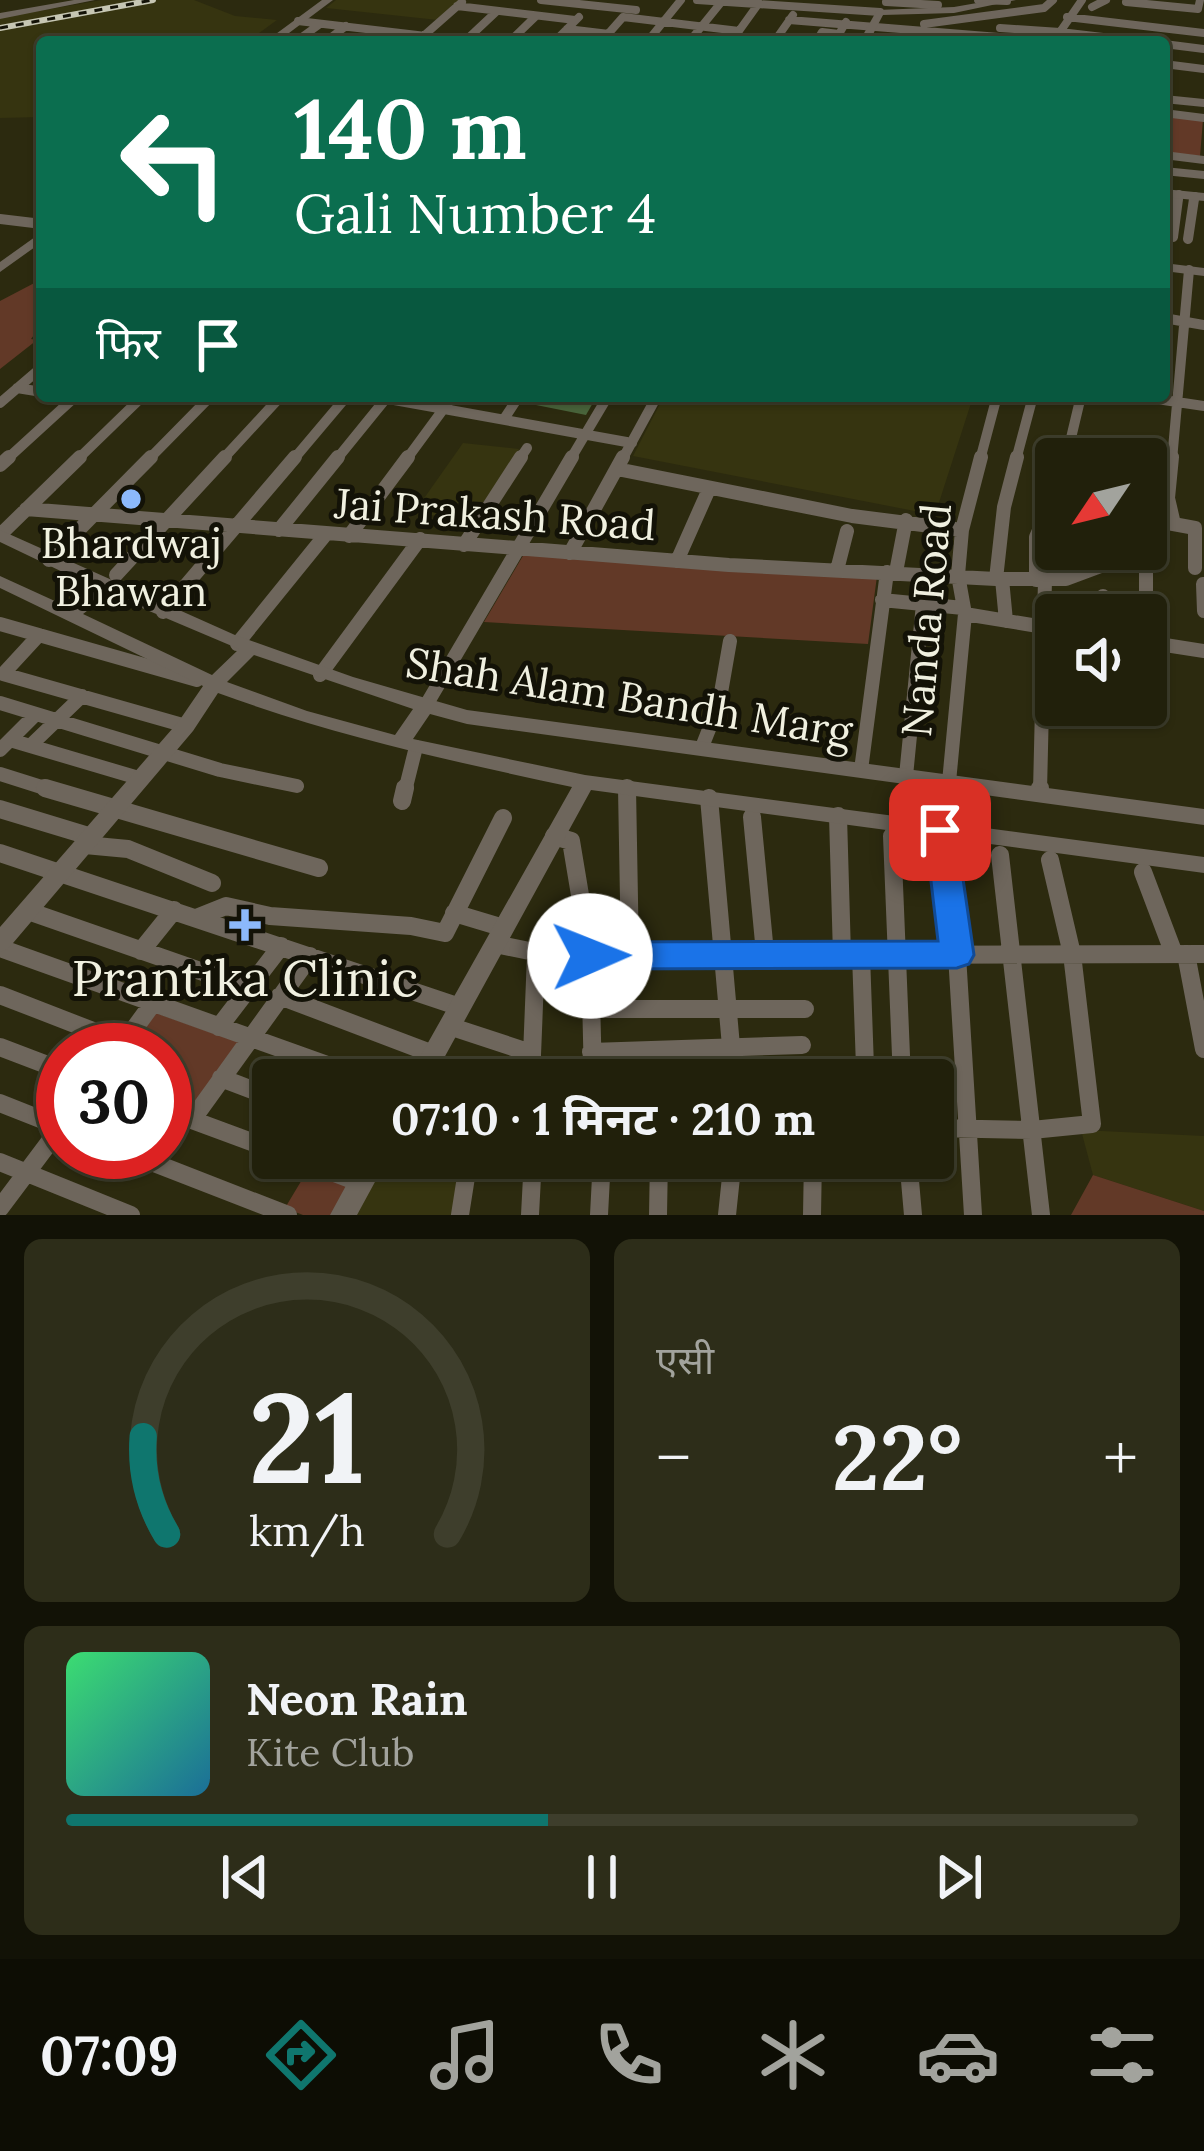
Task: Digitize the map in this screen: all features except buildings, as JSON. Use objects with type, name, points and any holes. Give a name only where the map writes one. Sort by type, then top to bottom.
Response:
[{"type":"street","points":[[0,16],[90,0]]},
{"type":"street","points":[[276,36],[315,0]]},
{"type":"street","points":[[268,36],[328,0]]},
{"type":"street","points":[[541,0],[592,3],[740,31]]},
{"type":"street","points":[[652,36],[681,0]]},
{"type":"street","points":[[697,0],[818,4],[874,23],[1047,36]]},
{"type":"street","points":[[694,36],[723,0]]},
{"type":"street","points":[[978,0],[1009,1]]},
{"type":"street","points":[[1060,36],[1066,17],[1082,0]]},
{"type":"street","points":[[1092,7],[1106,0]]},
{"type":"street","points":[[1121,26],[1126,1],[1199,9],[1201,0]]},
{"type":"street","points":[[874,23],[939,5],[1009,1]]},
{"type":"street","points":[[736,36],[756,2]]},
{"type":"street","points":[[924,24],[1046,2]]},
{"type":"street","points":[[1033,26],[1046,2]]},
{"type":"street","points":[[423,36],[461,3],[575,20]]},
{"type":"street","points":[[560,36],[592,3]]},
{"type":"street","points":[[778,36],[799,4]]},
{"type":"street","points":[[1153,27],[1154,5]]},
{"type":"street","points":[[1178,30],[1179,8]]},
{"type":"street","points":[[470,36],[497,11]]},
{"type":"street","points":[[820,36],[822,32],[839,34],[852,12]]},
{"type":"street","points":[[515,36],[536,16]]},
{"type":"street","points":[[607,36],[623,17],[668,17]]},
{"type":"street","points":[[971,17],[1033,26],[1058,36]]},
{"type":"street","points":[[1066,17],[1204,32]]},
{"type":"street","points":[[293,20],[406,36]]},
{"type":"street","points":[[790,20],[844,25],[1033,26]]},
{"type":"street","points":[[304,36],[321,24]]},
{"type":"street","points":[[333,36],[346,26]]},
{"type":"street","points":[[566,29],[596,36]]},
{"type":"street","points":[[376,36],[382,31]]},
{"type":"street","points":[[1170,45],[1204,49]]},
{"type":"street","points":[[1170,65],[1204,69]]},
{"type":"street","points":[[1170,100],[1204,103]]},
{"type":"street","points":[[1170,114],[1204,118]]},
{"type":"street","points":[[1170,156],[1204,160]]},
{"type":"street","points":[[1170,172],[1204,175]]},
{"type":"street","points":[[1172,194],[1199,197],[1188,239]]},
{"type":"street","points":[[0,219],[36,224]]},
{"type":"street","points":[[0,256],[36,229]]},
{"type":"street","points":[[1170,236],[1204,241]]},
{"type":"street","points":[[0,268],[36,241]]},
{"type":"street","points":[[1174,524],[1174,505],[1168,498],[1185,322],[1197,271]]},
{"type":"street","points":[[1170,319],[1204,325]]},
{"type":"street","points":[[0,403],[36,372]]},
{"type":"street","points":[[17,388],[36,391]]},
{"type":"street","points":[[1170,401],[1204,406]]},
{"type":"street","points":[[0,465],[65,402]]},
{"type":"street","points":[[0,535],[137,402]]},
{"type":"street","points":[[50,560],[205,402]]},
{"type":"street","points":[[68,616],[111,581],[276,402]]},
{"type":"street","points":[[164,612],[342,402]]},
{"type":"street","points":[[279,530],[378,402]]},
{"type":"street","points":[[349,536],[449,402],[503,419],[632,443]]},
{"type":"street","points":[[503,419],[515,402]]},
{"type":"street","points":[[402,801],[408,745],[425,707],[604,402]]},
{"type":"street","points":[[570,553],[654,402]]},
{"type":"street","name":"Nanda Road","points":[[949,782],[964,611],[958,575],[962,530],[995,402]]},
{"type":"street","points":[[1006,621],[999,579],[1001,520],[1032,402]]},
{"type":"street","points":[[1071,438],[1080,402]]},
{"type":"street","points":[[464,545],[527,448]]},
{"type":"street","points":[[617,470],[852,516],[962,530]]},
{"type":"street","points":[[677,561],[709,489]]},
{"type":"street","name":"Jai Prakash Road","points":[[26,509],[677,561],[1041,580],[1077,577],[1093,570]]},
{"type":"street","points":[[861,770],[882,600],[906,520]]},
{"type":"street","points":[[1167,523],[1195,528],[1195,568]]},
{"type":"street","points":[[836,570],[848,531]]},
{"type":"street","points":[[310,1059],[0,946],[186,726],[326,534]]},
{"type":"street","name":"Shah Alam Bandh Marg","points":[[0,535],[50,560],[111,581],[164,612],[243,647],[320,675],[467,717],[1204,817]]},
{"type":"street","points":[[320,675],[420,539]]},
{"type":"street","points":[[1040,570],[1044,594]]},
{"type":"street","name":"Shah Alam Bandh Marg","points":[[0,581],[68,616],[118,650],[301,716],[408,745],[585,782],[940,830],[1141,864],[1204,865]]},
{"type":"street","points":[[1203,584],[1204,611]]},
{"type":"street","points":[[882,600],[1035,626]]},
{"type":"street","points":[[906,776],[923,604]]},
{"type":"street","points":[[0,624],[118,650]]},
{"type":"street","points":[[39,635],[1,671],[186,726]]},
{"type":"street","points":[[702,747],[718,704],[730,641]]},
{"type":"street","points":[[1167,644],[1204,651]]},
{"type":"street","points":[[30,746],[82,696]]},
{"type":"street","points":[[0,703],[236,775],[297,786]]},
{"type":"street","points":[[5,745],[36,714]]},
{"type":"street","points":[[1040,793],[1044,726]]},
{"type":"street","points":[[5,745],[30,746],[142,779]]},
{"type":"street","points":[[0,774],[319,868]]},
{"type":"street","points":[[431,1059],[585,782]]},
{"type":"street","points":[[627,787],[630,956]]},
{"type":"street","points":[[710,798],[733,1059]]},
{"type":"street","points":[[0,809],[88,841],[138,852],[212,883]]},
{"type":"street","points":[[838,815],[864,1059]]},
{"type":"street","points":[[752,817],[765,953]]},
{"type":"street","points":[[196,917],[226,907],[270,916],[411,926],[445,933],[503,818]]},
{"type":"street","points":[[940,830],[957,955],[973,1215]]},
{"type":"street","points":[[554,836],[571,842],[590,956],[592,1059]]},
{"type":"street","points":[[892,836],[900,1059]]},
{"type":"street","points":[[0,853],[310,956],[531,1052]]},
{"type":"street","points":[[1000,855],[1041,1215]]},
{"type":"street","points":[[954,1127],[1032,1130],[1092,1124],[1072,954],[1050,860]]},
{"type":"street","points":[[1141,864],[1188,954],[1204,1049]]},
{"type":"street","points":[[141,951],[174,910]]},
{"type":"street","points":[[28,911],[250,988]]},
{"type":"street","points":[[454,913],[536,955],[1188,954]]},
{"type":"street","points":[[219,1027],[281,946]]},
{"type":"street","points":[[531,1059],[536,955]]},
{"type":"street","points":[[252,1142],[192,1120],[310,956]]},
{"type":"street","points":[[0,995],[67,1023]]},
{"type":"street","points":[[280,996],[434,1054]]},
{"type":"street","points":[[139,1023],[153,1004]]},
{"type":"street","points":[[591,1009],[805,1009]]},
{"type":"street","points":[[591,1052],[802,1045]]},
{"type":"street","points":[[0,1047],[36,1061]]},
{"type":"street","points":[[221,1078],[252,1090]]},
{"type":"street","points":[[0,1103],[36,1116]]},
{"type":"street","points":[[0,1208],[36,1160]]},
{"type":"street","points":[[0,1162],[130,1215]]},
{"type":"street","points":[[192,1178],[288,1215]]},
{"type":"street","points":[[350,1179],[361,1183]]},
{"type":"street","points":[[343,1215],[363,1179]]},
{"type":"street","points":[[460,1215],[466,1179]]},
{"type":"street","points":[[530,1215],[532,1179]]},
{"type":"street","points":[[599,1215],[601,1179]]},
{"type":"street","points":[[658,1215],[659,1179]]},
{"type":"street","points":[[727,1215],[731,1179]]},
{"type":"street","points":[[812,1215],[813,1179]]},
{"type":"street","points":[[910,1179],[914,1215]]},
{"type":"shaded area","points":[[102,0],[194,0],[235,16],[277,20],[255,36],[36,36],[36,117],[0,118],[0,18]]},
{"type":"shaded area","points":[[336,0],[461,0],[438,20],[326,8]]},
{"type":"shaded area","points":[[1170,116],[1203,120],[1200,156],[1170,153]]},
{"type":"shaded area","points":[[36,282],[36,332],[31,339],[36,341],[0,369],[0,301]]},
{"type":"shaded area","points":[[661,402],[971,402],[935,515],[633,456]]},
{"type":"shaded area","points":[[463,443],[519,449],[473,518],[413,514]]},
{"type":"shaded area","points":[[524,554],[877,576],[868,644],[484,622]]},
{"type":"shaded area","points":[[156,1013],[184,1023],[149,1023]]},
{"type":"shaded area","points":[[192,1026],[238,1042],[192,1110]]},
{"type":"shaded area","points":[[1081,1130],[1204,1136],[1204,1211],[1093,1175]]},
{"type":"shaded area","points":[[1093,1175],[1204,1211],[1204,1215],[1071,1215]]},
{"type":"shaded area","points":[[302,1179],[338,1179],[354,1185],[337,1215],[303,1215],[285,1208]]},
{"type":"shaded area","points":[[373,1179],[462,1179],[452,1215],[353,1215]]},
{"type":"railway","points":[[0,28],[153,0]]},
{"type":"place","name":"Bhardwaj Bhawan","points":[[131,499]]},
{"type":"place","name":"Prantika Clinic","points":[[245,925]]},
{"type":"route","points":[[590,956],[722,952],[957,955],[940,830]]}]
